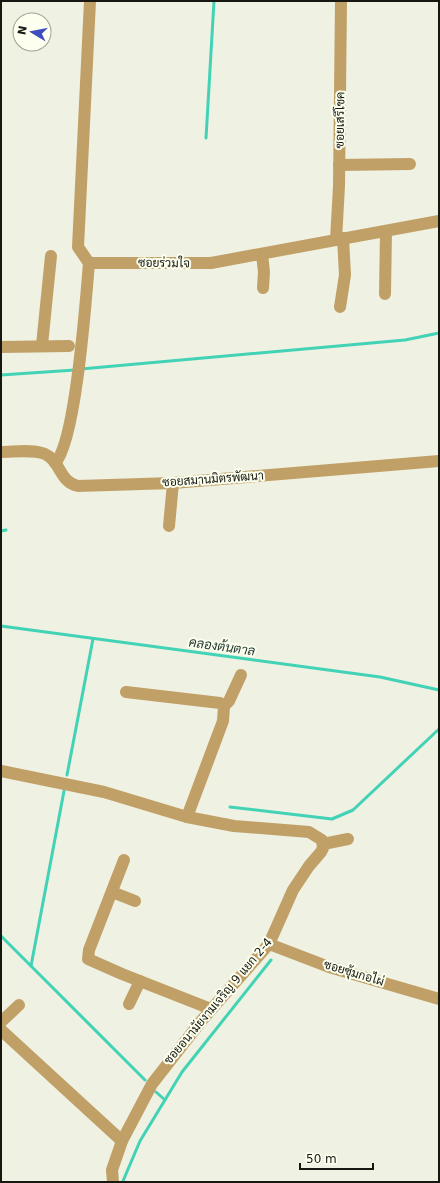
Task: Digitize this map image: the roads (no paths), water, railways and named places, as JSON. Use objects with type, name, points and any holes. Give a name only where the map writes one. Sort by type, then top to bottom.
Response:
[{"type":"street","points":[[55,463],[66,440],[75,391],[74,347],[89,263],[78,247],[90,1]]},
{"type":"street","name":"ซอยเสรีโชค","points":[[340,308],[345,274],[339,239],[341,1]]},
{"type":"street","points":[[339,165],[410,164]]},
{"type":"street","name":"ซอยร่วมใจ","points":[[89,263],[211,263],[439,221]]},
{"type":"street","points":[[385,294],[386,231]]},
{"type":"street","points":[[262,254],[264,272],[263,288]]},
{"type":"street","points":[[42,345],[51,256]]},
{"type":"street","points":[[1,346],[42,345],[74,347]]},
{"type":"street","name":"ซอยสมานมิตรพัฒนา","points":[[1,452],[42,453],[49,456],[68,483],[78,486],[173,483],[439,460]]},
{"type":"street","points":[[169,526],[173,483]]},
{"type":"street","points":[[187,817],[223,721],[224,706],[229,701],[241,675]]},
{"type":"street","points":[[126,692],[220,703],[224,706]]},
{"type":"street","points":[[1,771],[104,792],[187,817],[234,826],[309,832],[318,837],[323,844],[348,839]]},
{"type":"street","name":"ซอยอนามัยงามเจริญ 9 แยก 2-4","points":[[113,1182],[112,1170],[122,1141],[155,1078],[211,1009],[269,944],[293,890],[309,866],[321,852],[323,844]]},
{"type":"street","points":[[124,860],[89,950],[88,959],[211,1009]]},
{"type":"street","points":[[112,892],[135,901]]},
{"type":"street","name":"ซอยซุ้มกอไผ่","points":[[269,944],[329,966],[439,999]]},
{"type":"street","points":[[129,1004],[140,981]]},
{"type":"street","points":[[1,1022],[19,1005]]},
{"type":"street","points":[[1,1030],[122,1141]]},
{"type":"waterway","points":[[206,138],[214,1]]},
{"type":"waterway","points":[[81,369],[405,340],[439,333]]},
{"type":"waterway","points":[[1,375],[75,370]]},
{"type":"waterway","points":[[1,531],[6,530]]},
{"type":"waterway","name":"คลองต้นตาล","points":[[1,626],[380,677],[439,690]]},
{"type":"waterway","points":[[67,775],[93,639]]},
{"type":"waterway","points":[[230,807],[332,819],[353,810],[439,729]]},
{"type":"waterway","points":[[31,966],[64,791]]},
{"type":"waterway","points":[[1,936],[145,1080]]},
{"type":"waterway","points":[[123,1181],[140,1141],[182,1072],[271,960]]},
{"type":"waterway","points":[[156,1092],[165,1100]]}]
